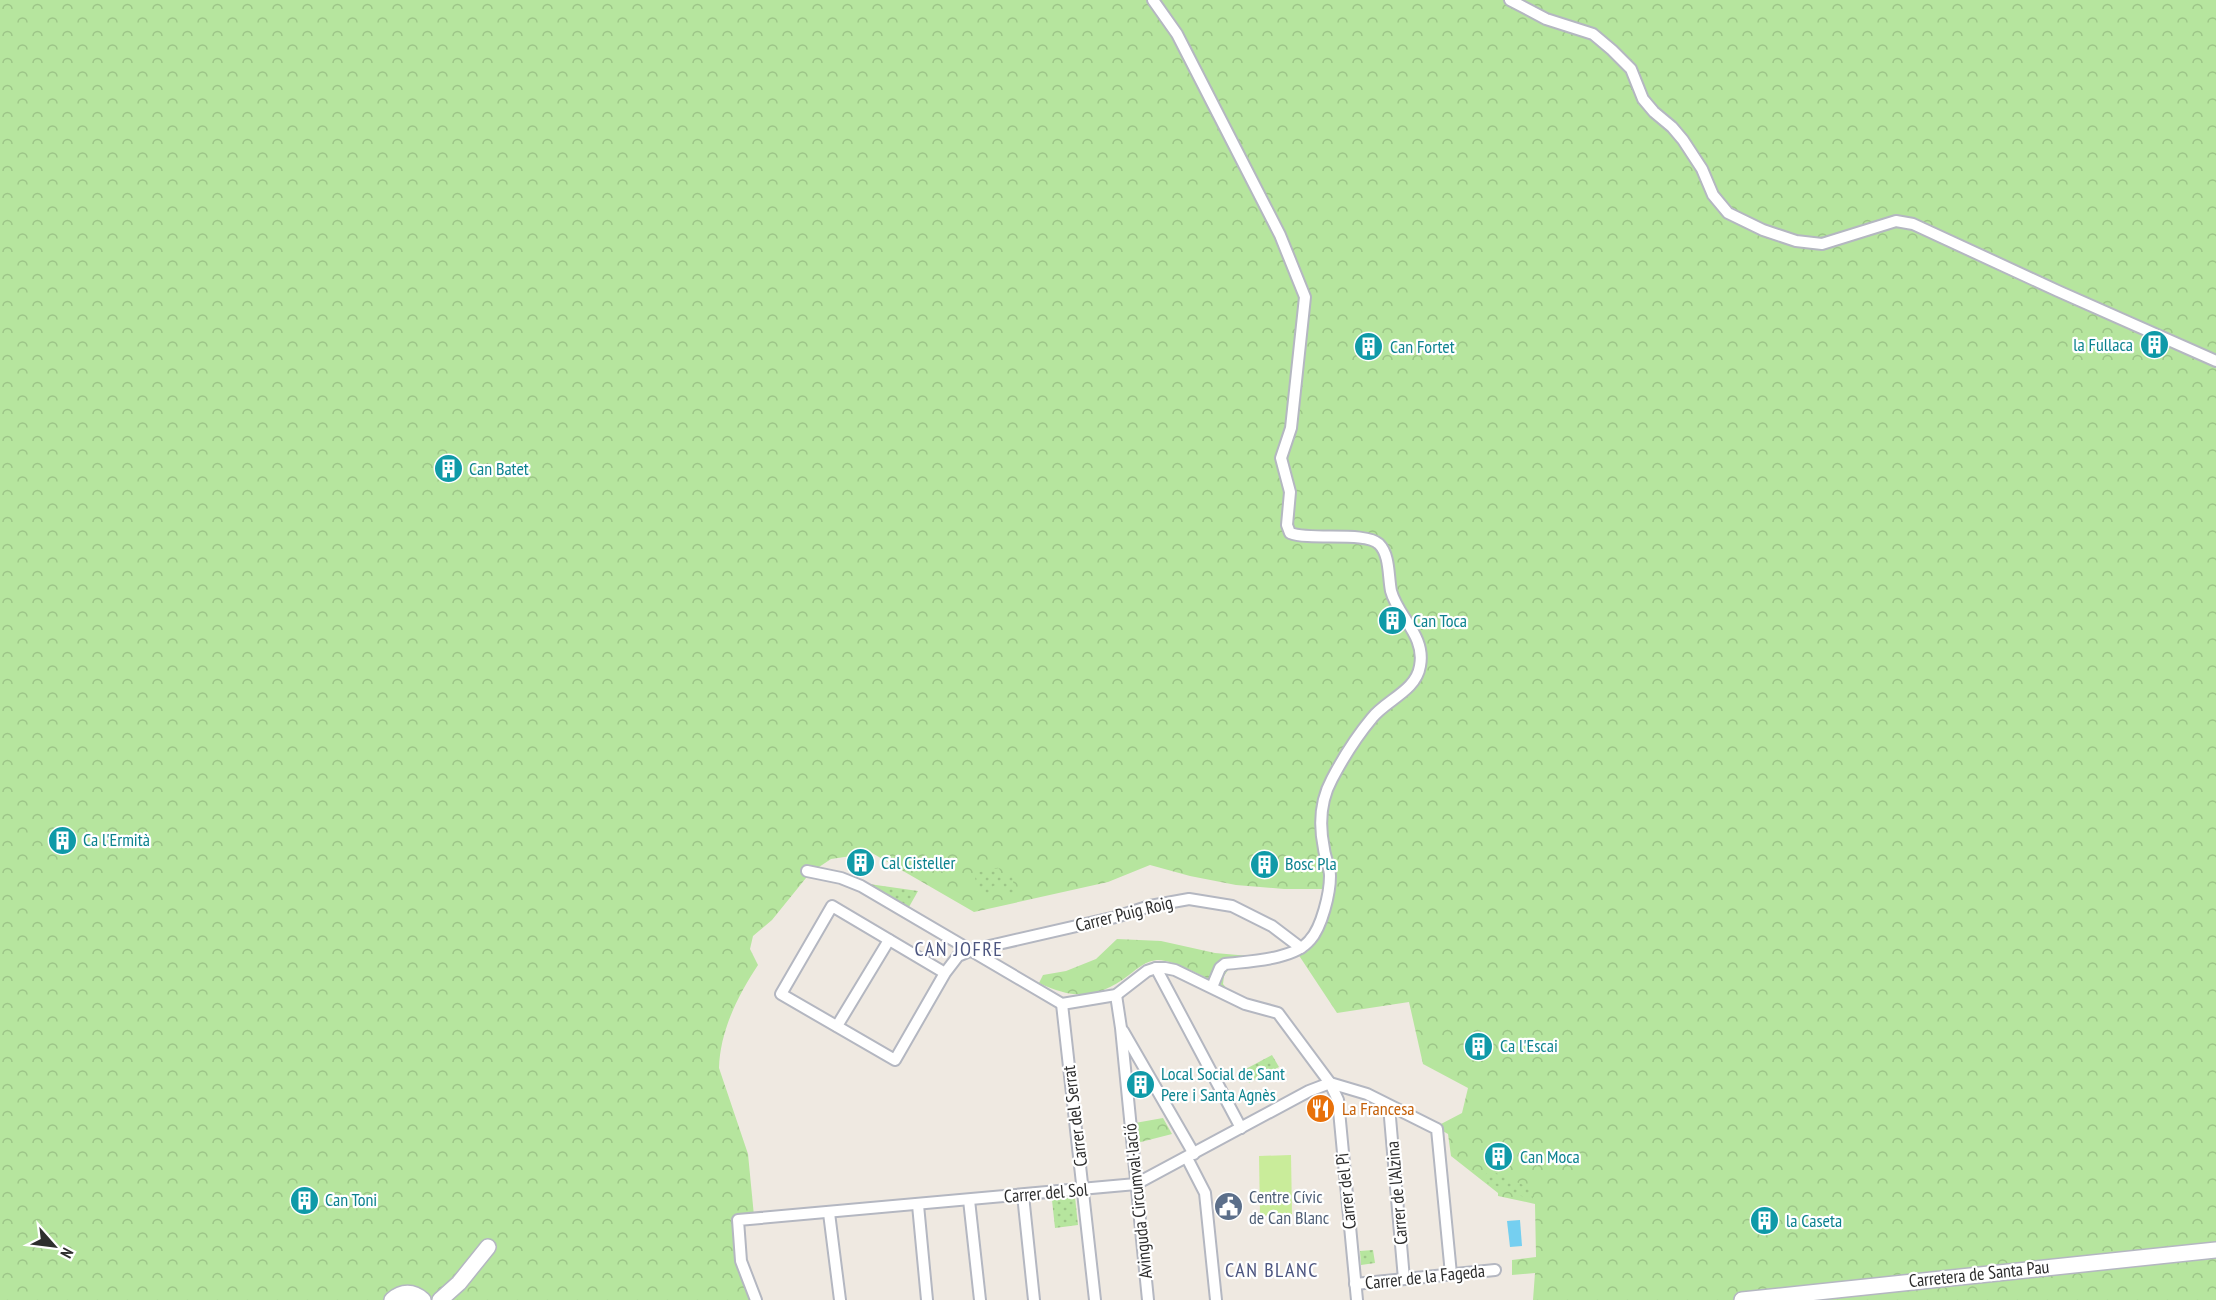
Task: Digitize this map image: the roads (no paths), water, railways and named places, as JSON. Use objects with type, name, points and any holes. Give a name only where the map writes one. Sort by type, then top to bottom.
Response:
[{"type":"main road","points":[[440,1300],[459,1283],[488,1247]]},
{"type":"main road","name":"Carretera de Santa Pau","points":[[1742,1300],[2216,1250]]},
{"type":"main road","points":[[392,1300],[403,1293],[409,1293],[423,1300]]},
{"type":"street","points":[[1153,0],[1177,34],[1280,235],[1305,297],[1291,428],[1281,458],[1290,492],[1287,525],[1290,533],[1301,537],[1364,538],[1376,542],[1385,552],[1392,595],[1412,629],[1420,648],[1420,667],[1410,687],[1373,717],[1331,780],[1323,802],[1320,826],[1330,875],[1324,911],[1310,941],[1301,948],[1279,957],[1224,964],[1212,987]]},
{"type":"street","points":[[1510,0],[1546,19],[1593,34],[1612,50],[1631,69],[1643,99],[1683,140],[1702,169],[1713,195],[1728,213],[1763,230],[1796,241],[1822,244],[1896,221],[1913,225],[2216,361]]},
{"type":"street","points":[[807,871],[841,878],[861,886],[1062,1004],[1116,995],[1147,971],[1165,968],[1175,970],[1245,1004],[1278,1013],[1330,1083],[1367,1094],[1437,1129],[1451,1274]]},
{"type":"street","name":"Carrer Puig Roig","points":[[837,1026],[895,1060],[957,956],[972,950],[1150,906],[1189,899],[1232,906],[1272,926],[1301,948]]},
{"type":"street","points":[[889,940],[837,1026],[781,994],[831,906],[889,940],[945,973]]},
{"type":"street","points":[[1156,968],[1241,1128]]},
{"type":"street","name":"Avinguda Circumval·lació","points":[[1116,995],[1148,1300]]},
{"type":"street","name":"Carrer del Serrat","points":[[1062,1004],[1095,1300]]},
{"type":"street","points":[[1121,1028],[1190,1156],[1205,1192],[1216,1300]]},
{"type":"street","name":"Carrer del Sol","points":[[756,1300],[741,1261],[738,1220],[1136,1184],[1309,1091],[1330,1083]]},
{"type":"street","name":"Carrer del Pi","points":[[1330,1083],[1338,1101],[1357,1300]]},
{"type":"street","name":"Carrer de l'Alzina","points":[[1389,1106],[1404,1279]]},
{"type":"street","points":[[1023,1195],[1034,1300]]},
{"type":"street","points":[[969,1200],[980,1300]]},
{"type":"street","points":[[918,1205],[927,1300]]},
{"type":"street","points":[[829,1213],[840,1300]]},
{"type":"street","name":"Carrer de la Fageda","points":[[1355,1284],[1496,1270]]},
{"type":"water","points":[[1520,1220],[1522,1246],[1510,1247],[1507,1221]]},
{"type":"place","name":"la Fullaca","points":[[2154,345]]},
{"type":"place","name":"Can Fortet","points":[[1369,347]]},
{"type":"place","name":"Can Batet","points":[[448,469]]},
{"type":"place","name":"Can Toca","points":[[1392,621]]},
{"type":"place","name":"Ca l'Ermità","points":[[62,840]]},
{"type":"place","name":"Cal Cisteller","points":[[860,863]]},
{"type":"place","name":"Bosc Pla","points":[[1264,864]]},
{"type":"place","name":"Ca l'Escai","points":[[1479,1046]]},
{"type":"place","name":"Local Social de Sant Pere i Santa Agnès","points":[[1140,1084]]},
{"type":"place","name":"La Francesa","points":[[1321,1109]]},
{"type":"place","name":"Can Moca","points":[[1499,1157]]},
{"type":"place","name":"Can Toni","points":[[304,1200]]},
{"type":"place","name":"Centre Cívic de Can Blanc","points":[[1228,1207]]},
{"type":"place","name":"la Caseta","points":[[1765,1221]]},
{"type":"district","name":"CAN JOFRE","points":[[959,949]]},
{"type":"district","name":"CAN BLANC","points":[[1272,1270]]}]
